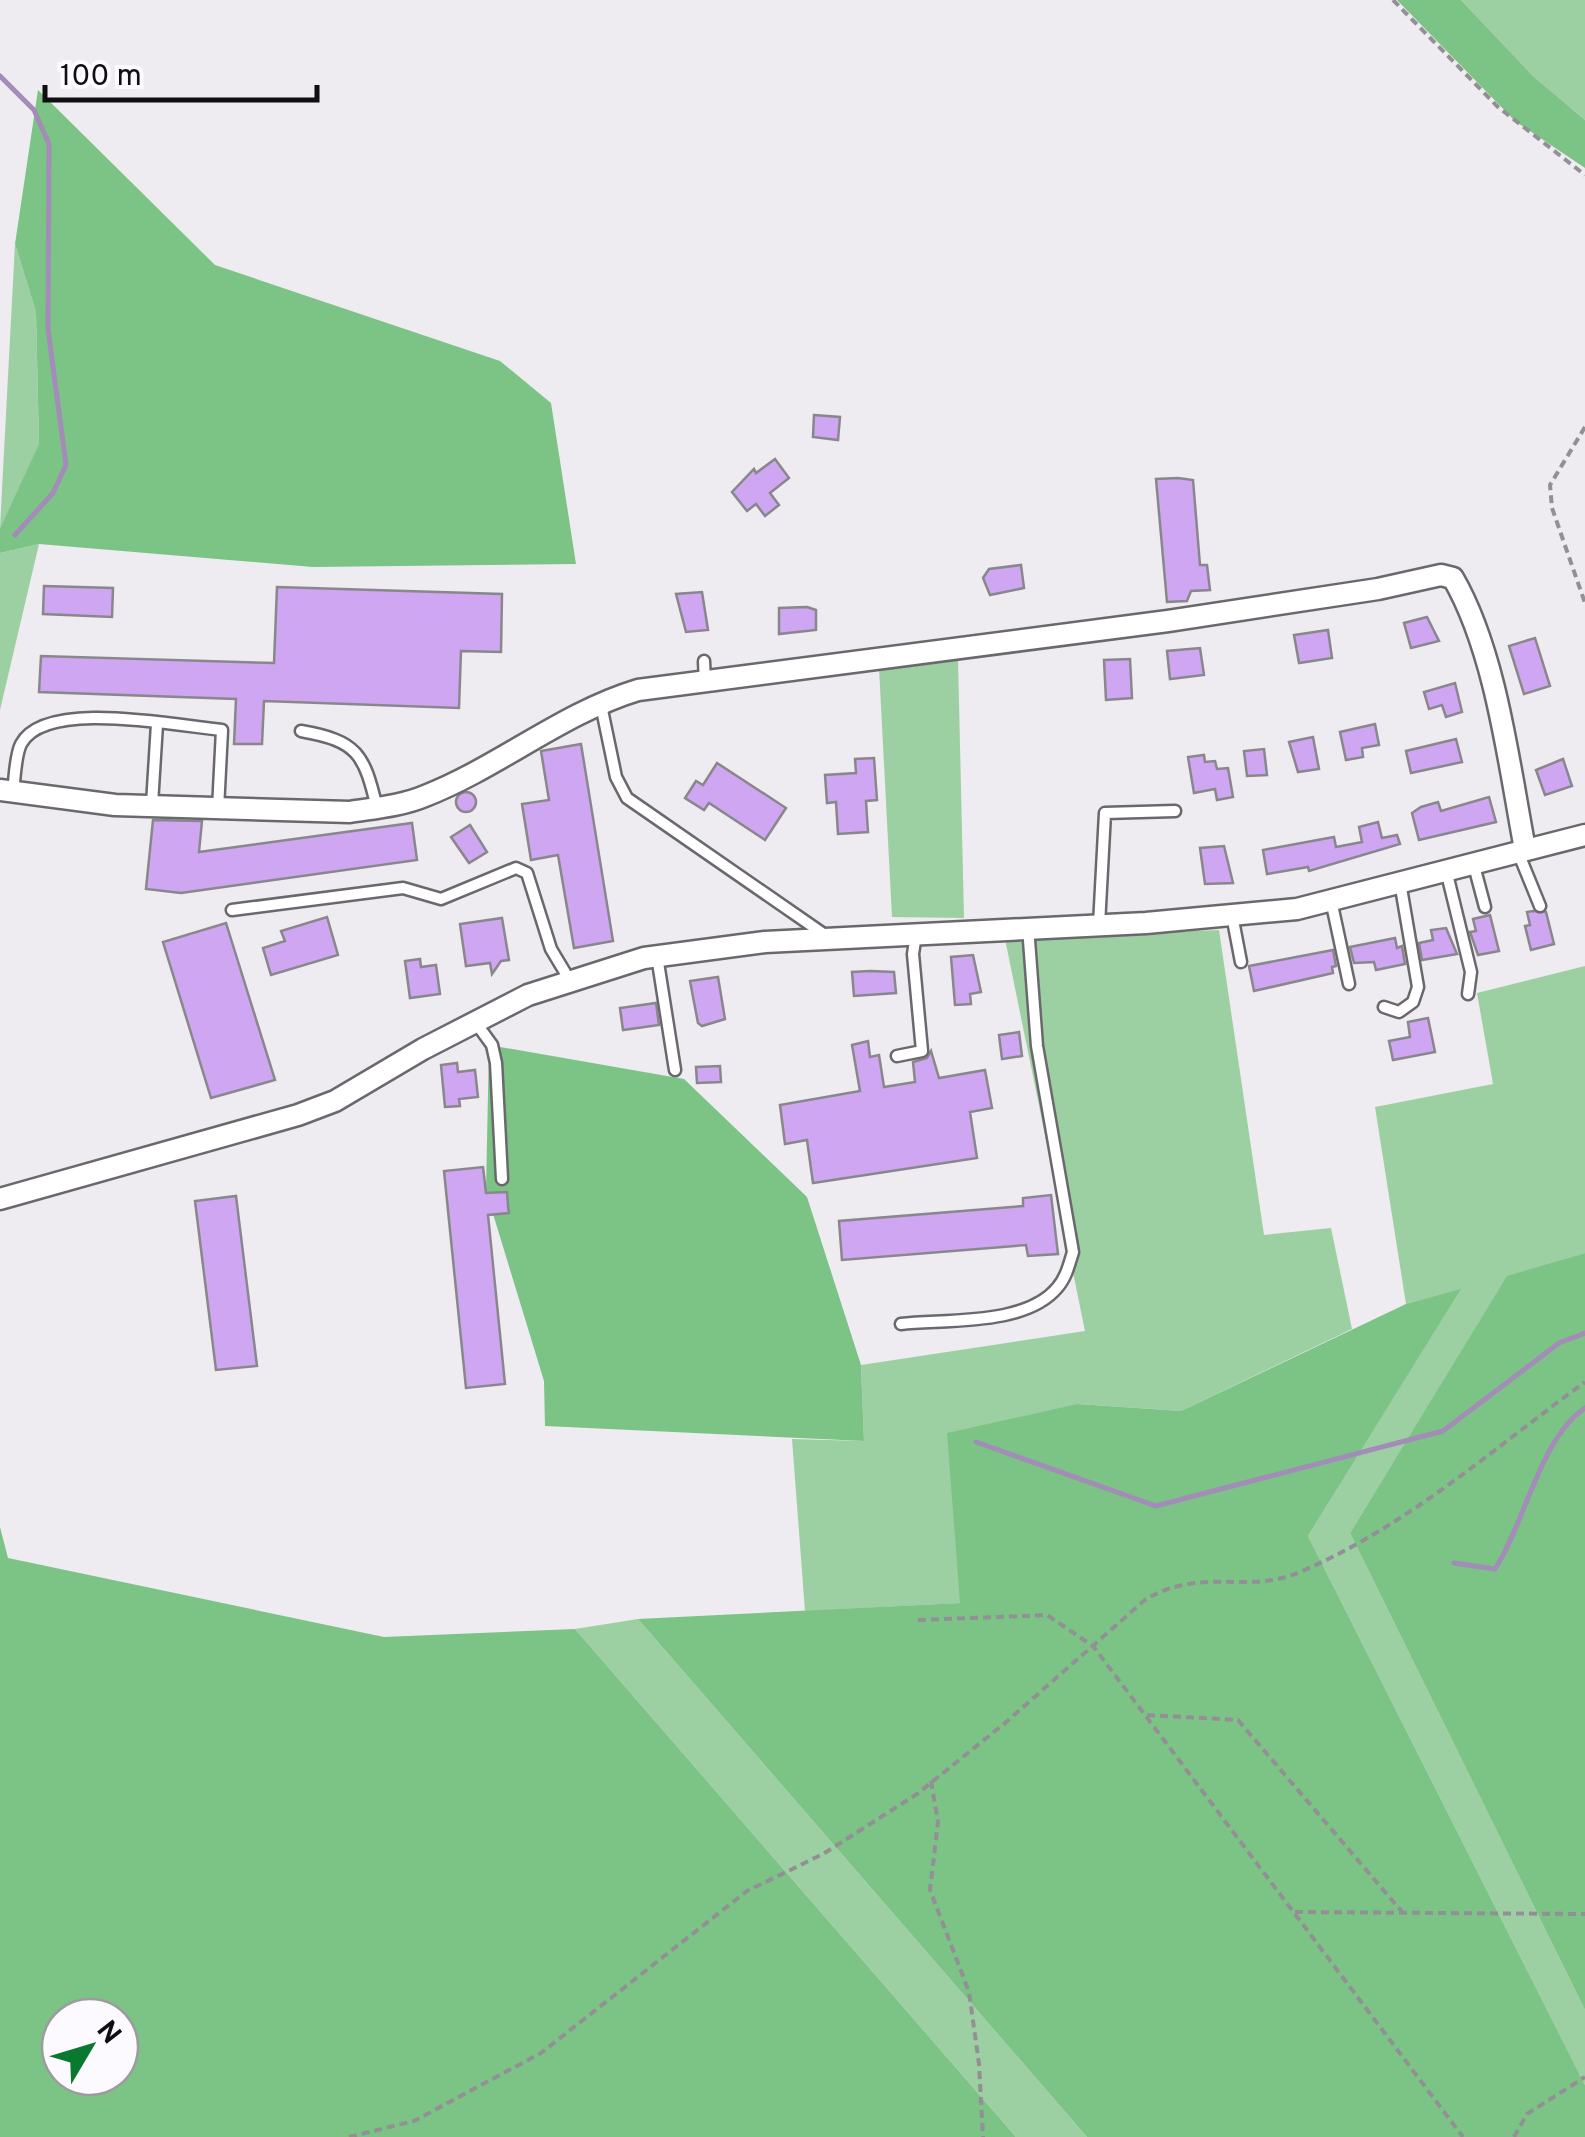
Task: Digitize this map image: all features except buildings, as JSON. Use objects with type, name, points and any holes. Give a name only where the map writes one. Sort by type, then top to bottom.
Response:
[{"type":"street","points":[[7,791],[114,805],[350,812],[377,808],[426,796],[601,703],[638,690],[1168,621],[1378,590],[1440,575],[1453,578],[1472,618],[1497,710],[1521,850]]},
{"type":"street","points":[[0,1199],[298,1116],[335,1101],[476,1023],[569,979],[658,956],[830,938],[1297,909],[1585,835]]},
{"type":"lane","points":[[704,661],[705,683]]},
{"type":"lane","points":[[601,703],[616,777],[627,798],[830,938]]},
{"type":"lane","points":[[7,791],[20,744],[41,726],[74,717],[222,730],[218,809]]},
{"type":"lane","points":[[152,804],[156,724]]},
{"type":"lane","points":[[301,732],[332,737],[353,748],[366,764],[377,808]]},
{"type":"lane","points":[[1099,924],[1104,814],[1175,811]]},
{"type":"lane","points":[[1521,850],[1540,906]]},
{"type":"lane","points":[[1473,862],[1484,907]]},
{"type":"lane","points":[[232,910],[403,888],[441,899],[516,868],[527,873],[551,950],[569,979]]},
{"type":"lane","points":[[1446,870],[1470,972],[1468,994]]},
{"type":"lane","points":[[1384,1006],[1400,1012],[1413,1002],[1418,986],[1400,882]]},
{"type":"lane","points":[[1330,900],[1350,984]]},
{"type":"lane","points":[[1232,915],[1241,962]]},
{"type":"lane","points":[[900,1324],[1003,1314],[1033,1305],[1056,1291],[1069,1264],[1072,1252],[1068,1210],[1037,1046],[1028,926]]},
{"type":"lane","points":[[897,1056],[922,1051],[913,954],[916,934]]},
{"type":"lane","points":[[658,956],[675,1070]]},
{"type":"lane","points":[[476,1023],[492,1044],[496,1063],[502,1179]]},
{"type":"path","points":[[1393,0],[1498,107],[1585,175]]},
{"type":"path","points":[[1585,426],[1550,485],[1552,508],[1585,603]]},
{"type":"path","points":[[348,2137],[414,2120],[541,2053],[747,1892],[839,1844],[931,1781],[1146,1599],[1173,1584],[1222,1579],[1264,1582],[1298,1572],[1370,1535],[1465,1475],[1585,1382]]},
{"type":"path","points":[[918,1620],[1047,1616],[1093,1646],[1463,2137]]},
{"type":"path","points":[[1145,1714],[1238,1720],[1403,1913]]},
{"type":"path","points":[[931,1781],[938,1822],[930,1890],[969,1992],[979,2064],[983,2137]]},
{"type":"path","points":[[1295,1912],[1585,1914]]},
{"type":"path","points":[[1514,2137],[1527,2114],[1585,2077]]},
{"type":"green space","points":[[1397,0],[1461,0],[1533,76],[1585,120],[1585,168],[1515,121]]},
{"type":"green space","points":[[1461,0],[1585,0],[1585,120],[1533,76]]},
{"type":"green space","points":[[38,90],[215,265],[500,361],[551,403],[576,564],[313,567],[39,544],[0,553],[0,528],[39,444],[36,312],[15,244]]},
{"type":"green space","points":[[15,244],[36,312],[39,445],[0,528]]},
{"type":"green space","points":[[39,544],[0,710],[0,553]]},
{"type":"green space","points":[[958,659],[964,918],[892,917],[879,668]]},
{"type":"green space","points":[[1219,930],[1264,1235],[1331,1228],[1352,1329],[1181,1411],[1078,1404],[961,1603],[805,1611],[792,1439],[864,1441],[861,1365],[1085,1331],[1005,939]]},
{"type":"green space","points":[[1585,966],[1585,1253],[1507,1277],[1350,1533],[1585,2010],[1585,2085],[1308,1536],[1460,1290],[1406,1304],[1375,1107],[1493,1084],[1477,993]]},
{"type":"green space","points":[[489,1045],[684,1079],[807,1197],[861,1365],[864,1441],[545,1426],[544,1381],[486,1191]]},
{"type":"green space","points":[[1585,1253],[1585,2010],[1350,1533],[1507,1276]]},
{"type":"green space","points":[[1461,1289],[1308,1536],[1585,2085],[1585,2137],[1087,2137],[638,1619],[960,1603],[947,1433],[1078,1404],[1181,1411],[1406,1304]]},
{"type":"green space","points":[[0,1527],[8,1558],[384,1637],[575,1629],[1016,2137],[0,2137]]},
{"type":"green space","points":[[638,1619],[1087,2137],[1016,2137],[575,1629]]},
{"type":"waterway","points":[[0,76],[34,110],[49,144],[48,329],[66,465],[53,493],[15,535]]},
{"type":"waterway","points":[[976,1442],[1156,1506],[1443,1431],[1559,1343],[1585,1333]]},
{"type":"waterway","points":[[1454,1563],[1495,1569],[1556,1439],[1585,1408]]}]
